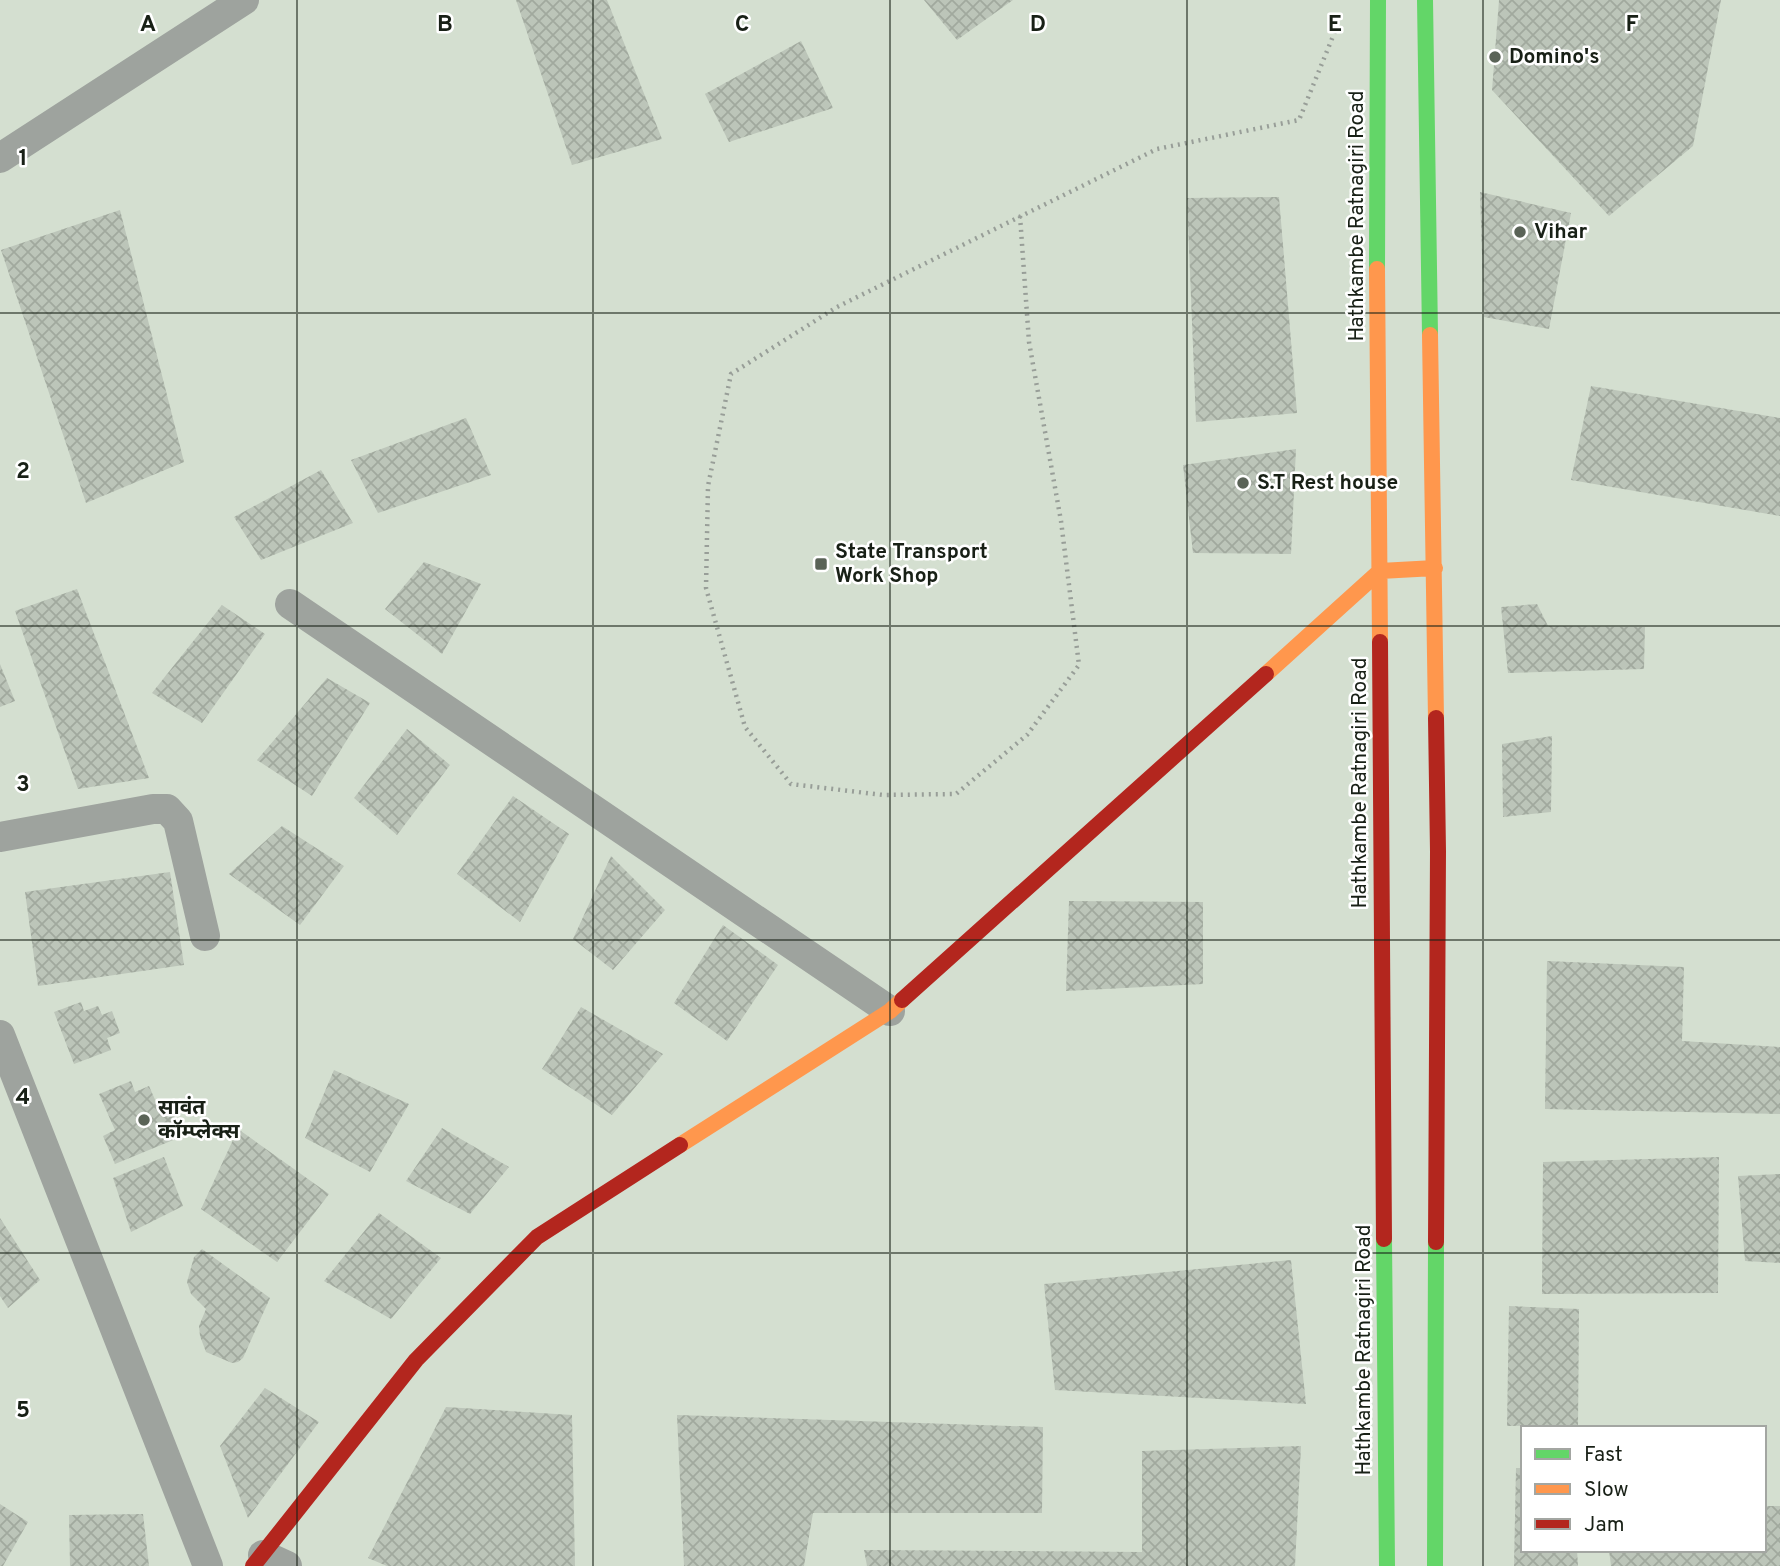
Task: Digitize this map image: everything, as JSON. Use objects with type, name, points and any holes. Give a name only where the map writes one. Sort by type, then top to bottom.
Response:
[{"type":"main road","name":"Hathkambe Ratnagiri Road","points":[[1378,0],[1387,1566]]},
{"type":"main road","points":[[1425,0],[1438,851],[1435,1566]]},
{"type":"main road","points":[[268,1562],[416,1360],[537,1237],[890,1011],[1380,571],[1434,568]]},
{"type":"street","points":[[0,158],[244,0]]},
{"type":"street","points":[[290,604],[890,1011]]},
{"type":"street","points":[[0,837],[153,809],[167,809],[178,821],[205,936]]},
{"type":"street","points":[[0,1035],[208,1566]]},
{"type":"path","points":[[1020,216],[1029,342],[1061,521],[1079,665],[1027,735],[956,794],[883,795],[791,784],[745,727],[706,588],[708,486],[731,374],[837,307],[1020,216],[1157,149],[1299,120],[1343,12]]},
{"type":"building","points":[[516,0],[607,0],[662,139],[572,165]]},
{"type":"building","points":[[924,0],[1013,0],[957,40]]},
{"type":"building","points":[[1499,0],[1721,0],[1693,146],[1609,216],[1492,90]]},
{"type":"building","points":[[801,41],[833,108],[729,142],[705,94]]},
{"type":"building","points":[[1480,192],[1571,213],[1549,329],[1484,317]]},
{"type":"building","points":[[1279,197],[1297,413],[1196,422],[1187,198]]},
{"type":"building","points":[[120,210],[184,462],[86,503],[1,250]]},
{"type":"building","points":[[1591,386],[1780,418],[1780,516],[1571,480]]},
{"type":"building","points":[[466,418],[491,475],[378,513],[351,460]]},
{"type":"building","points":[[1296,449],[1291,554],[1193,553],[1183,465]]},
{"type":"building","points":[[321,470],[353,523],[261,560],[234,517]]},
{"type":"building","points":[[424,562],[481,584],[442,654],[385,609]]},
{"type":"building","points":[[77,589],[149,778],[78,789],[15,611]]},
{"type":"building","points":[[1537,604],[1548,626],[1645,627],[1644,669],[1508,673],[1501,607]]},
{"type":"building","points":[[222,605],[265,634],[202,723],[152,693]]},
{"type":"building","points":[[0,664],[15,701],[0,707]]},
{"type":"building","points":[[327,678],[370,703],[312,796],[257,760]]},
{"type":"building","points":[[407,729],[450,765],[397,835],[354,798]]},
{"type":"building","points":[[1552,736],[1551,812],[1503,817],[1502,744]]},
{"type":"building","points":[[513,796],[569,834],[520,922],[457,874]]},
{"type":"building","points":[[282,826],[344,866],[300,925],[229,874]]},
{"type":"building","points":[[611,856],[665,910],[613,970],[573,939]]},
{"type":"building","points":[[170,872],[184,965],[38,986],[25,892]]},
{"type":"building","points":[[1069,901],[1203,902],[1203,984],[1066,991]]},
{"type":"building","points":[[723,925],[778,965],[727,1041],[674,1003]]},
{"type":"building","points":[[1547,961],[1684,967],[1682,1041],[1780,1047],[1780,1114],[1545,1109]]},
{"type":"building","points":[[81,1002],[84,1011],[98,1006],[102,1015],[112,1011],[120,1033],[107,1038],[111,1050],[74,1064],[54,1012]]},
{"type":"building","points":[[581,1007],[663,1054],[612,1115],[542,1069]]},
{"type":"building","points":[[334,1070],[409,1104],[370,1172],[305,1138]]},
{"type":"building","name":"सावंत कॉम्प्लेक्स","points":[[131,1081],[135,1092],[149,1086],[160,1111],[170,1105],[183,1136],[115,1164],[103,1136],[115,1130],[99,1094]]},
{"type":"building","points":[[442,1128],[509,1167],[470,1214],[406,1181]]},
{"type":"building","points":[[238,1129],[329,1194],[277,1262],[201,1209]]},
{"type":"building","points":[[164,1157],[183,1206],[131,1232],[113,1178]]},
{"type":"building","points":[[1719,1157],[1718,1293],[1542,1294],[1543,1162]]},
{"type":"building","points":[[1780,1174],[1780,1263],[1745,1261],[1738,1176]]},
{"type":"building","points":[[379,1213],[441,1258],[391,1319],[324,1281]]},
{"type":"building","points":[[0,1218],[40,1280],[8,1308],[0,1296]]},
{"type":"building","points":[[202,1249],[270,1298],[243,1358],[238,1362],[232,1363],[206,1352],[200,1336],[199,1326],[206,1309],[191,1294],[187,1282],[194,1257]]},
{"type":"building","points":[[1291,1260],[1306,1404],[1055,1390],[1044,1284]]},
{"type":"building","points":[[1509,1306],[1579,1309],[1578,1425],[1507,1426]]},
{"type":"building","points":[[265,1388],[319,1422],[248,1518],[220,1446]]},
{"type":"building","points":[[446,1407],[572,1415],[575,1566],[387,1566],[368,1558]]},
{"type":"building","points":[[677,1415],[1043,1427],[1042,1513],[813,1513],[804,1566],[684,1566]]},
{"type":"building","points":[[1301,1446],[1295,1566],[867,1566],[864,1550],[1142,1552],[1142,1451]]},
{"type":"building","points":[[1516,1468],[1521,1468],[1521,1552],[1577,1552],[1578,1566],[1514,1566]]},
{"type":"building","points":[[0,1504],[28,1522],[3,1566],[0,1566]]},
{"type":"building","points":[[1766,1506],[1780,1506],[1780,1566],[1611,1566],[1609,1552],[1766,1552]]},
{"type":"building","points":[[143,1514],[149,1566],[70,1566],[69,1515]]},
{"type":"traffic: fast","points":[[1377,269],[1378,0]]},
{"type":"traffic: fast","points":[[1425,0],[1430,335]]},
{"type":"traffic: fast","points":[[1384,1239],[1387,1566]]},
{"type":"traffic: fast","points":[[1435,1566],[1436,1242]]},
{"type":"traffic: slow","points":[[1377,269],[1380,642]]},
{"type":"traffic: slow","points":[[1430,335],[1436,718]]},
{"type":"traffic: slow","points":[[1266,674],[1380,571],[1435,568]]},
{"type":"traffic: slow","points":[[680,1145],[890,1011],[902,1000]]},
{"type":"traffic: jam","points":[[1380,642],[1384,1239]]},
{"type":"traffic: jam","points":[[902,1000],[1266,674]]},
{"type":"traffic: jam","points":[[1436,718],[1436,1242]]},
{"type":"traffic: jam","points":[[253,1566],[416,1360],[537,1237],[680,1145]]},
{"type":"place","name":"Domino's","points":[[1495,57]]},
{"type":"place","name":"Vihar","points":[[1520,232]]},
{"type":"place","name":"S.T Rest house","points":[[1243,483]]},
{"type":"place","name":"State Transport Work Shop","points":[[821,564]]},
{"type":"place","name":"सावंत कॉम्प्लेक्स","points":[[144,1120]]}]
